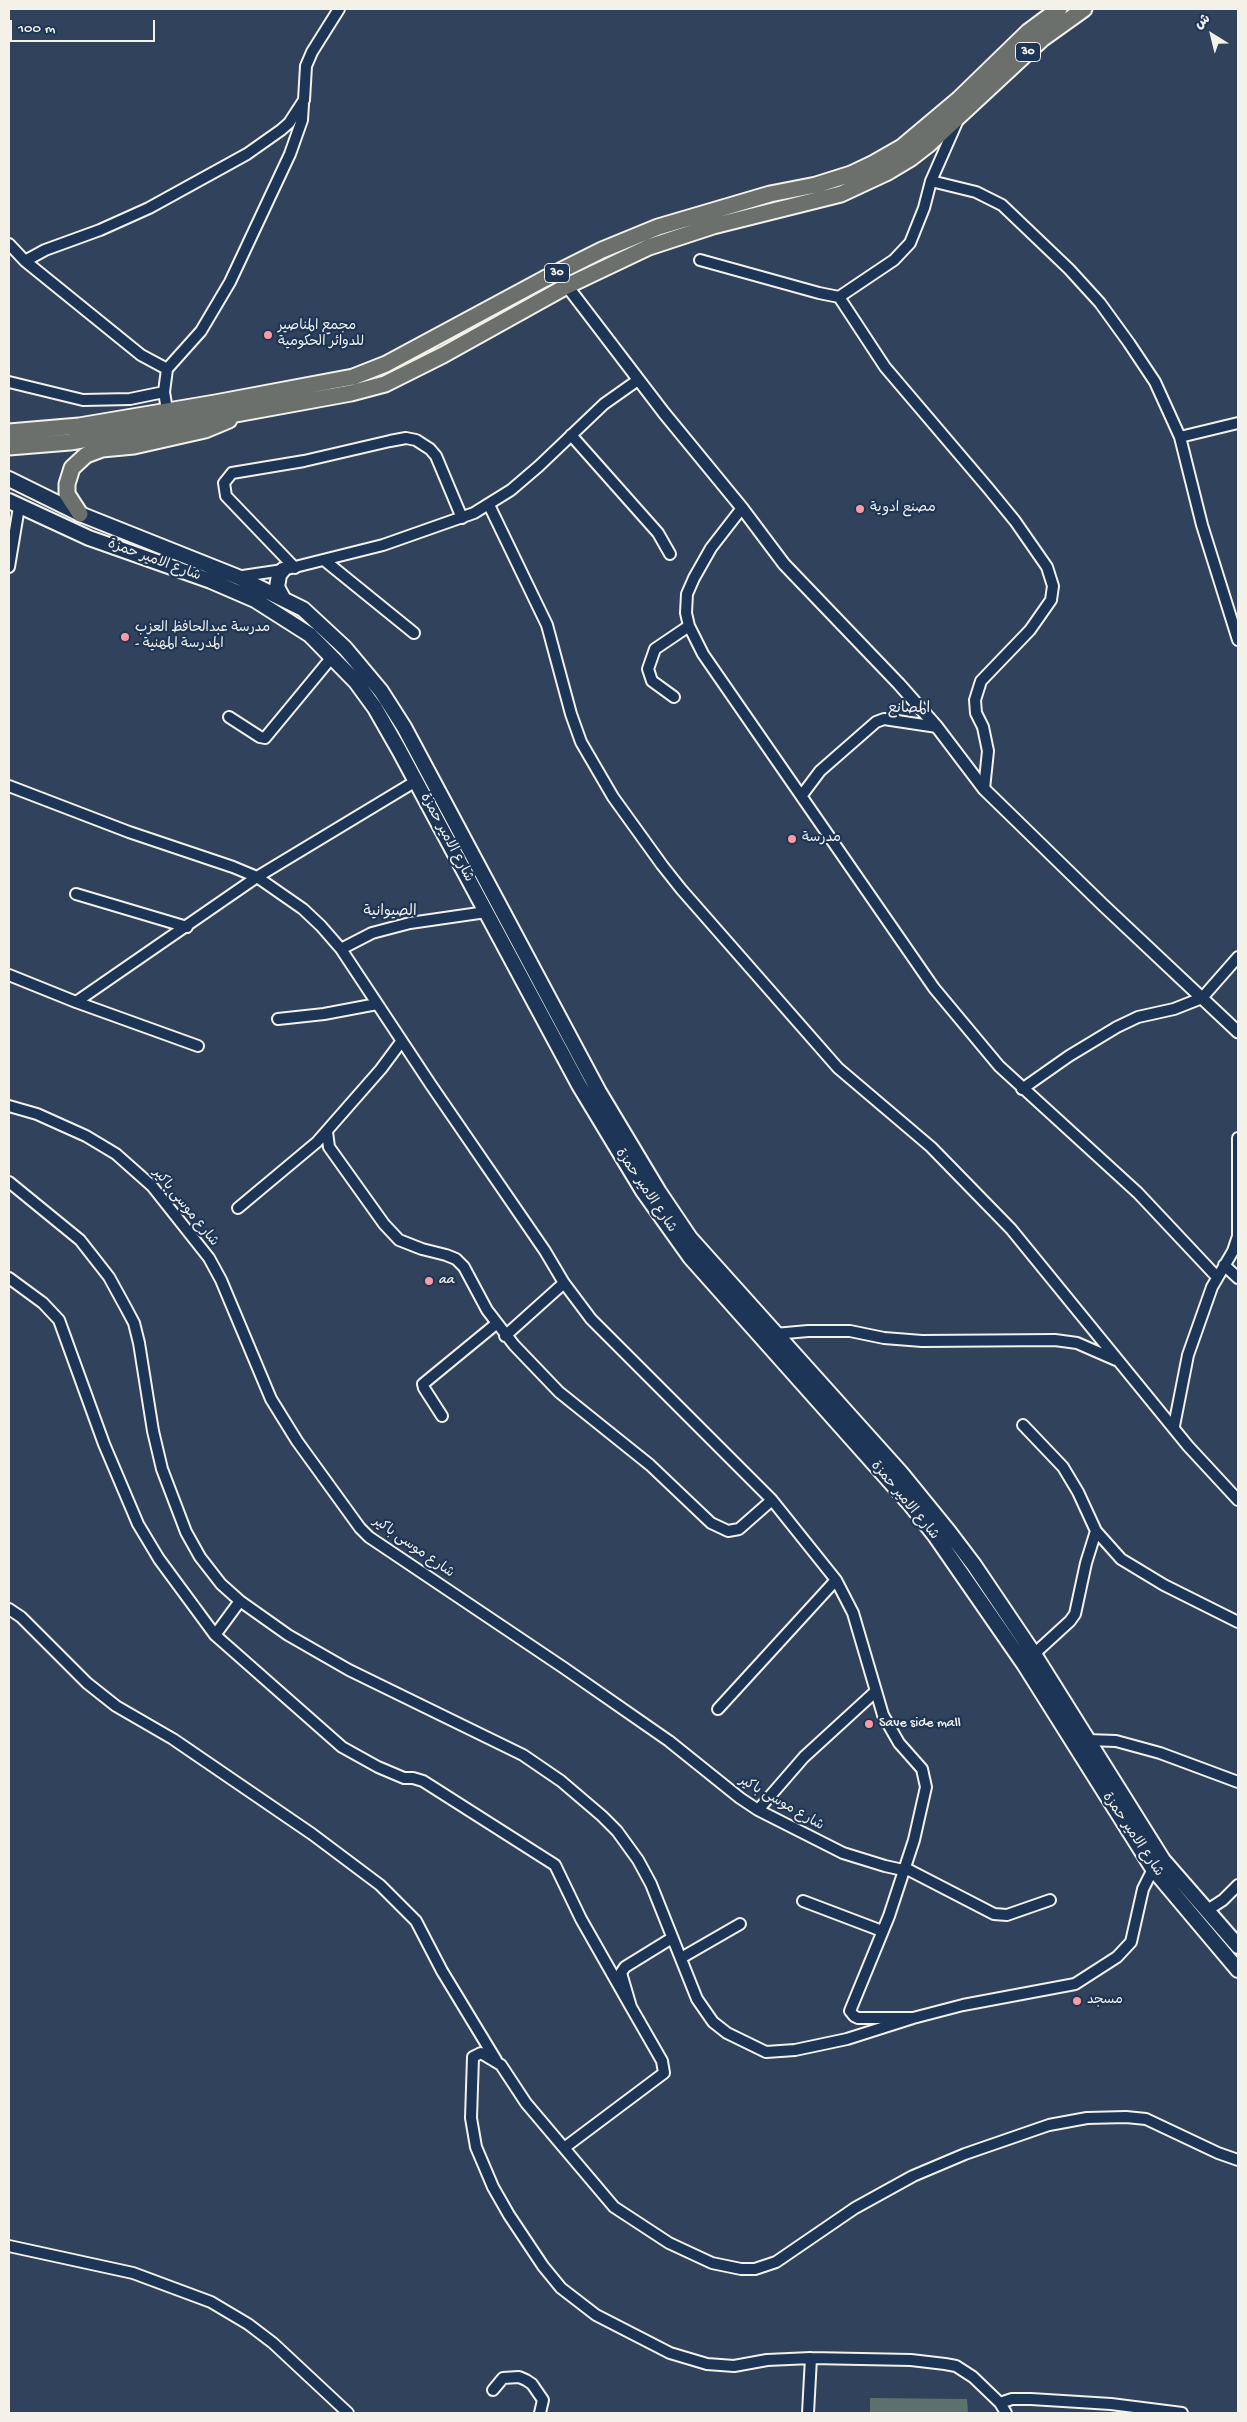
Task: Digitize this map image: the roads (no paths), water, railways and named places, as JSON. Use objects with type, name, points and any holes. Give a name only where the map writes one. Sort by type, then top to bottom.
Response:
[{"type":"main road","name":"30","points":[[9,432],[79,426],[354,377],[410,354],[544,279],[602,250],[658,227],[697,214],[770,194],[816,185],[851,174],[902,147],[960,99],[1028,32],[1059,9]]},
{"type":"main road","name":"30","points":[[9,447],[70,442],[242,413],[350,393],[385,384],[443,355],[567,286],[649,247],[713,226],[840,194],[863,185],[911,158],[1042,39],[1084,9]]},
{"type":"main road","points":[[80,514],[67,494],[67,484],[72,468],[86,455],[102,449],[134,446],[205,430],[242,413]]},
{"type":"main road","name":"شارع الامير حمزة","points":[[9,479],[80,514],[173,550],[283,598],[303,609],[324,627],[358,662],[392,707],[599,1092],[633,1150],[690,1238],[901,1473],[974,1565],[1034,1654],[1086,1740],[1153,1869],[1238,1970]]},
{"type":"main road","name":"شارع الامير حمزة","points":[[14,504],[89,538],[211,581],[255,600],[310,635],[356,682],[375,708],[579,1085],[643,1191],[690,1257],[904,1497],[941,1544],[1129,1820],[1238,1946]]},
{"type":"main road","points":[[167,566],[173,550]]},
{"type":"main road","points":[[283,598],[277,587],[279,575],[289,569]]},
{"type":"main road","points":[[828,1414],[839,1404]]},
{"type":"street","points":[[167,410],[164,392],[167,369],[201,331],[230,282],[290,154],[302,120],[304,75],[312,52],[339,9]]},
{"type":"street","points":[[26,262],[45,250],[100,230],[149,208],[239,158],[289,123],[304,100]]},
{"type":"street","points":[[839,297],[902,252],[915,232],[931,181],[961,113]]},
{"type":"street","points":[[931,181],[976,192],[997,202],[1069,268],[1100,303],[1155,382],[1180,438],[1202,525],[1238,640]]},
{"type":"street","points":[[9,244],[26,262],[141,355],[167,369]]},
{"type":"street","points":[[700,260],[839,297],[885,367],[1015,521],[1047,567],[1053,586],[1051,600],[1041,615],[981,681],[975,700],[976,713],[983,727],[988,751],[984,788]]},
{"type":"street","points":[[567,286],[638,380],[742,508],[784,564],[899,684],[937,727],[984,788],[1097,899],[1238,1032]]},
{"type":"street","points":[[211,581],[289,569],[383,545],[462,518],[489,505],[540,466],[604,404],[638,380]]},
{"type":"street","points":[[9,382],[83,400],[130,398],[164,392]]},
{"type":"street","points":[[1180,438],[1238,423]]},
{"type":"street","points":[[571,435],[658,533],[670,554]]},
{"type":"street","points":[[289,569],[226,496],[224,483],[232,473],[304,461],[390,440],[406,438],[416,440],[430,449],[436,456],[462,518]]},
{"type":"street","points":[[9,567],[14,504]]},
{"type":"street","points":[[489,505],[547,625],[571,714],[581,742],[613,797],[643,840],[681,889],[838,1068],[931,1147],[965,1180],[1036,1258],[1117,1360],[1174,1426],[1188,1446],[1238,1500]]},
{"type":"street","points":[[742,508],[711,548],[687,594],[686,613],[689,626],[703,654],[934,988],[999,1066],[1138,1193],[1217,1277]]},
{"type":"street","points":[[324,560],[414,633]]},
{"type":"street","points":[[674,697],[652,681],[648,669],[655,649],[689,626]]},
{"type":"street","points":[[229,718],[260,737],[265,738],[332,657]]},
{"type":"street","points":[[802,795],[820,771],[876,722],[884,719],[937,727]]},
{"type":"street","points":[[76,1002],[257,877],[416,781]]},
{"type":"street","points":[[9,786],[129,832],[257,877],[303,909],[341,949],[402,1042],[545,1250],[564,1283],[591,1319],[772,1500],[836,1580],[853,1613],[882,1716],[900,1743],[922,1769],[926,1787],[921,1814],[905,1868],[882,1932],[850,2011],[858,2018],[913,2018]]},
{"type":"street","points":[[76,894],[187,927]]},
{"type":"street","points":[[341,949],[372,933],[410,923],[486,912]]},
{"type":"street","points":[[1022,1089],[1069,1056],[1117,1026],[1138,1017],[1174,1009],[1202,998],[1238,957]]},
{"type":"street","points":[[9,975],[76,1002],[198,1046]]},
{"type":"street","points":[[278,1019],[324,1014],[377,1004]]},
{"type":"street","points":[[238,1208],[326,1132],[402,1042]]},
{"type":"street","name":"شارع موسى باكير","points":[[9,1106],[37,1114],[86,1136],[116,1154],[152,1186],[209,1258],[221,1280],[271,1399],[296,1441],[360,1528],[369,1537],[669,1741],[740,1798],[758,1810],[843,1853],[885,1866],[903,1870],[905,1868],[994,1914],[1007,1915],[1050,1900]]},
{"type":"street","points":[[326,1132],[329,1147],[384,1224],[399,1240],[456,1259],[464,1267],[496,1324],[559,1392],[650,1465],[716,1526],[728,1531],[738,1529],[772,1500]]},
{"type":"street","points":[[1174,1426],[1188,1356],[1217,1277],[1233,1251],[1238,1236],[1238,1138]]},
{"type":"street","points":[[9,1182],[80,1240],[109,1277],[134,1323],[153,1431],[172,1497],[186,1532],[200,1557],[221,1584],[240,1601],[288,1634],[349,1670],[523,1755],[561,1782],[610,1824],[638,1860],[651,1884],[697,1999],[713,2022],[727,2032],[766,2052],[795,2050],[847,2039],[913,2018],[963,2005],[1067,1986],[1082,1980],[1117,1957],[1131,1942],[1143,1889],[1153,1869]]},
{"type":"street","points":[[1224,1265],[1238,1278]]},
{"type":"street","points":[[9,1278],[42,1302],[59,1320],[104,1444],[138,1524],[160,1559],[215,1635],[342,1747],[386,1771],[404,1778],[423,1780],[555,1865],[581,1919],[662,2061],[664,2073],[564,2148]]},
{"type":"street","points":[[506,1336],[564,1283]]},
{"type":"street","points":[[442,1416],[423,1384],[496,1324]]},
{"type":"street","points":[[775,1334],[808,1331],[850,1331],[884,1338],[922,1341],[1055,1340],[1077,1343],[1117,1360]]},
{"type":"street","points":[[1023,1425],[1063,1468],[1078,1492],[1096,1531],[1121,1559],[1136,1569],[1238,1622]]},
{"type":"street","points":[[1034,1654],[1070,1621],[1075,1614],[1086,1564],[1096,1531]]},
{"type":"street","points":[[718,1709],[836,1580]]},
{"type":"street","points":[[215,1635],[240,1601]]},
{"type":"street","points":[[9,1609],[22,1617],[87,1683],[116,1706],[173,1739],[312,1834],[380,1885],[416,1921],[442,1971],[496,2061],[526,2103],[598,2190],[624,2215],[669,2244],[712,2263],[748,2270],[776,2262],[855,2208],[913,2176],[972,2151],[1049,2125],[1087,2118],[1126,2117],[1146,2119],[1218,2154],[1238,2160]]},
{"type":"street","points":[[758,1810],[804,1757],[875,1692]]},
{"type":"street","points":[[1086,1740],[1116,1741],[1160,1753],[1238,1782]]},
{"type":"street","points":[[1206,1911],[1222,1900],[1238,1885]]},
{"type":"street","points":[[802,1901],[882,1932]]},
{"type":"street","points":[[681,1958],[740,1924]]},
{"type":"street","points":[[631,2007],[622,1981],[622,1969],[672,1938]]},
{"type":"street","points":[[496,2061],[481,2053],[473,2057],[471,2118],[476,2147],[509,2215],[543,2266],[561,2288],[596,2315],[642,2340],[689,2360],[734,2366],[767,2360],[811,2358],[911,2360],[956,2366],[973,2377],[1000,2403],[1006,2413]]},
{"type":"street","points":[[9,2246],[133,2273],[211,2302],[248,2324],[273,2343],[348,2413]]},
{"type":"street","points":[[808,2413],[811,2358]]},
{"type":"street","points":[[493,2390],[503,2378],[519,2377],[526,2380],[532,2384],[543,2400],[540,2413]]},
{"type":"street","points":[[1000,2403],[1012,2399],[1031,2399],[1111,2404],[1182,2413]]},
{"type":"place","name":"مجمع المناصير للدوائر الحكومية","points":[[268,335]]},
{"type":"place","name":"مصنع ادوية","points":[[860,509]]},
{"type":"place","name":"مدرسة عبدالحافظ العزب - المدرسة المهنية","points":[[125,637]]},
{"type":"place","name":"مدرسة","points":[[792,839]]},
{"type":"place","name":"aa","points":[[429,1281]]},
{"type":"place","name":"Save side mall","points":[[869,1724]]},
{"type":"place","name":"مسجد","points":[[1077,2001]]},
{"type":"district","name":"المصانع","points":[[909,710]]},
{"type":"district","name":"الصيوانية","points":[[390,913]]}]
